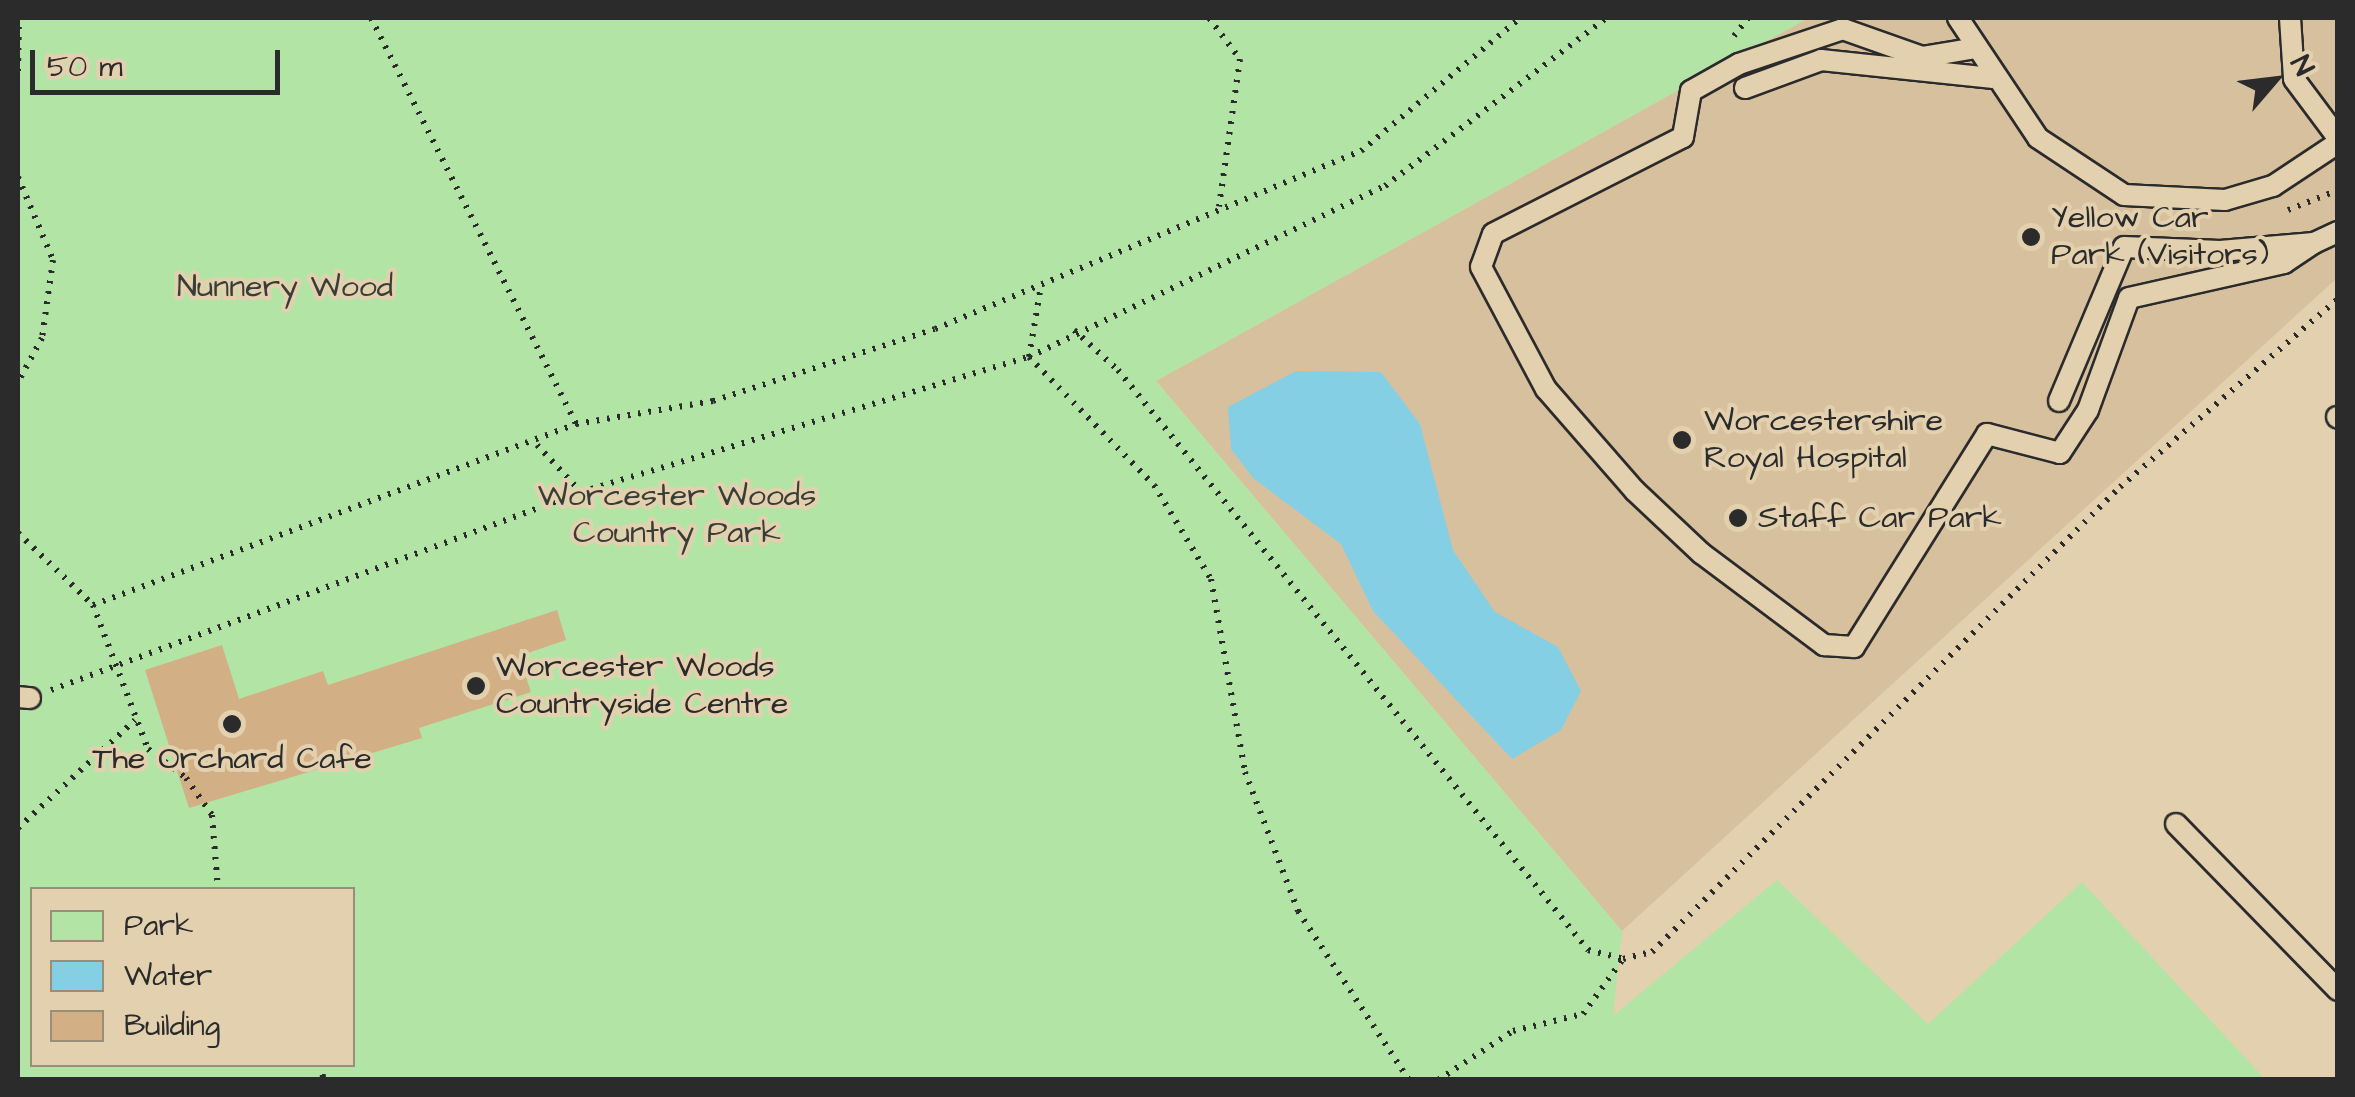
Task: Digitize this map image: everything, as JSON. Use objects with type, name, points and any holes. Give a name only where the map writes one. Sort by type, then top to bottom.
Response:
[{"type":"lane","points":[[1958,18],[1991,78],[2038,138],[2124,195],[2224,200],[2273,186],[2338,140],[2294,79],[2290,18]]},
{"type":"lane","points":[[1976,48],[1922,57],[1844,29],[1738,64],[1691,92],[1683,137],[1494,234],[1481,268],[1546,389],[1635,491],[1701,553],[1824,645],[1854,647],[1987,434],[2060,453],[2088,410],[2129,298],[2284,263],[2338,232]]},
{"type":"lane","points":[[1745,88],[1821,60],[1912,74],[1991,78]]},
{"type":"lane","points":[[2059,402],[2124,247],[2253,248],[2314,243]]},
{"type":"lane","points":[[2176,824],[2338,990]]},
{"type":"path","points":[[18,71],[20,18]]},
{"type":"path","points":[[371,18],[576,424]]},
{"type":"path","points":[[1209,18],[1240,59],[1219,208]]},
{"type":"path","points":[[93,605],[237,546],[537,445],[576,424],[714,402],[935,329],[1361,151],[1520,18]]},
{"type":"path","points":[[24,698],[580,492],[1029,357],[1074,330],[1272,245],[1385,186],[1606,18]]},
{"type":"path","points":[[2338,50],[2338,65]]},
{"type":"path","points":[[18,177],[53,260],[42,338],[18,382]]},
{"type":"path","points":[[2253,248],[2275,215],[2338,190]]},
{"type":"path","points":[[1029,357],[1041,284]]},
{"type":"path","points":[[1074,330],[1118,370],[1588,950],[1623,959],[1652,952],[2120,487],[2338,299]]},
{"type":"path","points":[[1029,357],[1154,484],[1211,579],[1245,772],[1298,911],[1409,1080]]},
{"type":"path","points":[[537,445],[580,492]]},
{"type":"path","points":[[18,533],[93,605],[148,748],[186,778],[212,815],[218,887]]},
{"type":"path","points":[[18,828],[135,720]]},
{"type":"path","points":[[1438,1080],[1513,1031],[1584,1014],[1623,959]]},
{"type":"shaded area","name":"Worcestershire Royal Hospital","points":[[1808,18],[2337,18],[2337,278],[1622,931],[1156,381]]},
{"type":"green space","name":"Worcester Woods Country Park","points":[[18,18],[1808,18],[1156,381],[1622,931],[1613,1016],[1777,880],[1928,1024],[2082,882],[2265,1079],[18,1079]]},
{"type":"water","points":[[1296,371],[1381,372],[1420,424],[1453,550],[1495,612],[1558,647],[1581,691],[1561,730],[1512,759],[1373,611],[1341,544],[1253,478],[1231,449],[1228,407]]},
{"type":"building","name":"Worcester Woods Countryside Centre","points":[[557,610],[566,640],[519,656],[531,692],[419,728],[422,738],[189,808],[145,670],[222,645],[239,699],[323,671],[328,685]]},
{"type":"place","name":"Yellow Car Park (Visitors)","points":[[2031,237]]},
{"type":"place","name":"Worcestershire Royal Hospital","points":[[1682,440]]},
{"type":"place","name":"Staff Car Park","points":[[1738,518]]},
{"type":"place","name":"Worcester Woods Countryside Centre","points":[[476,686]]},
{"type":"place","name":"The Orchard Cafe","points":[[232,724]]},
{"type":"park label","name":"Nunnery Wood","points":[[285,287]]}]
